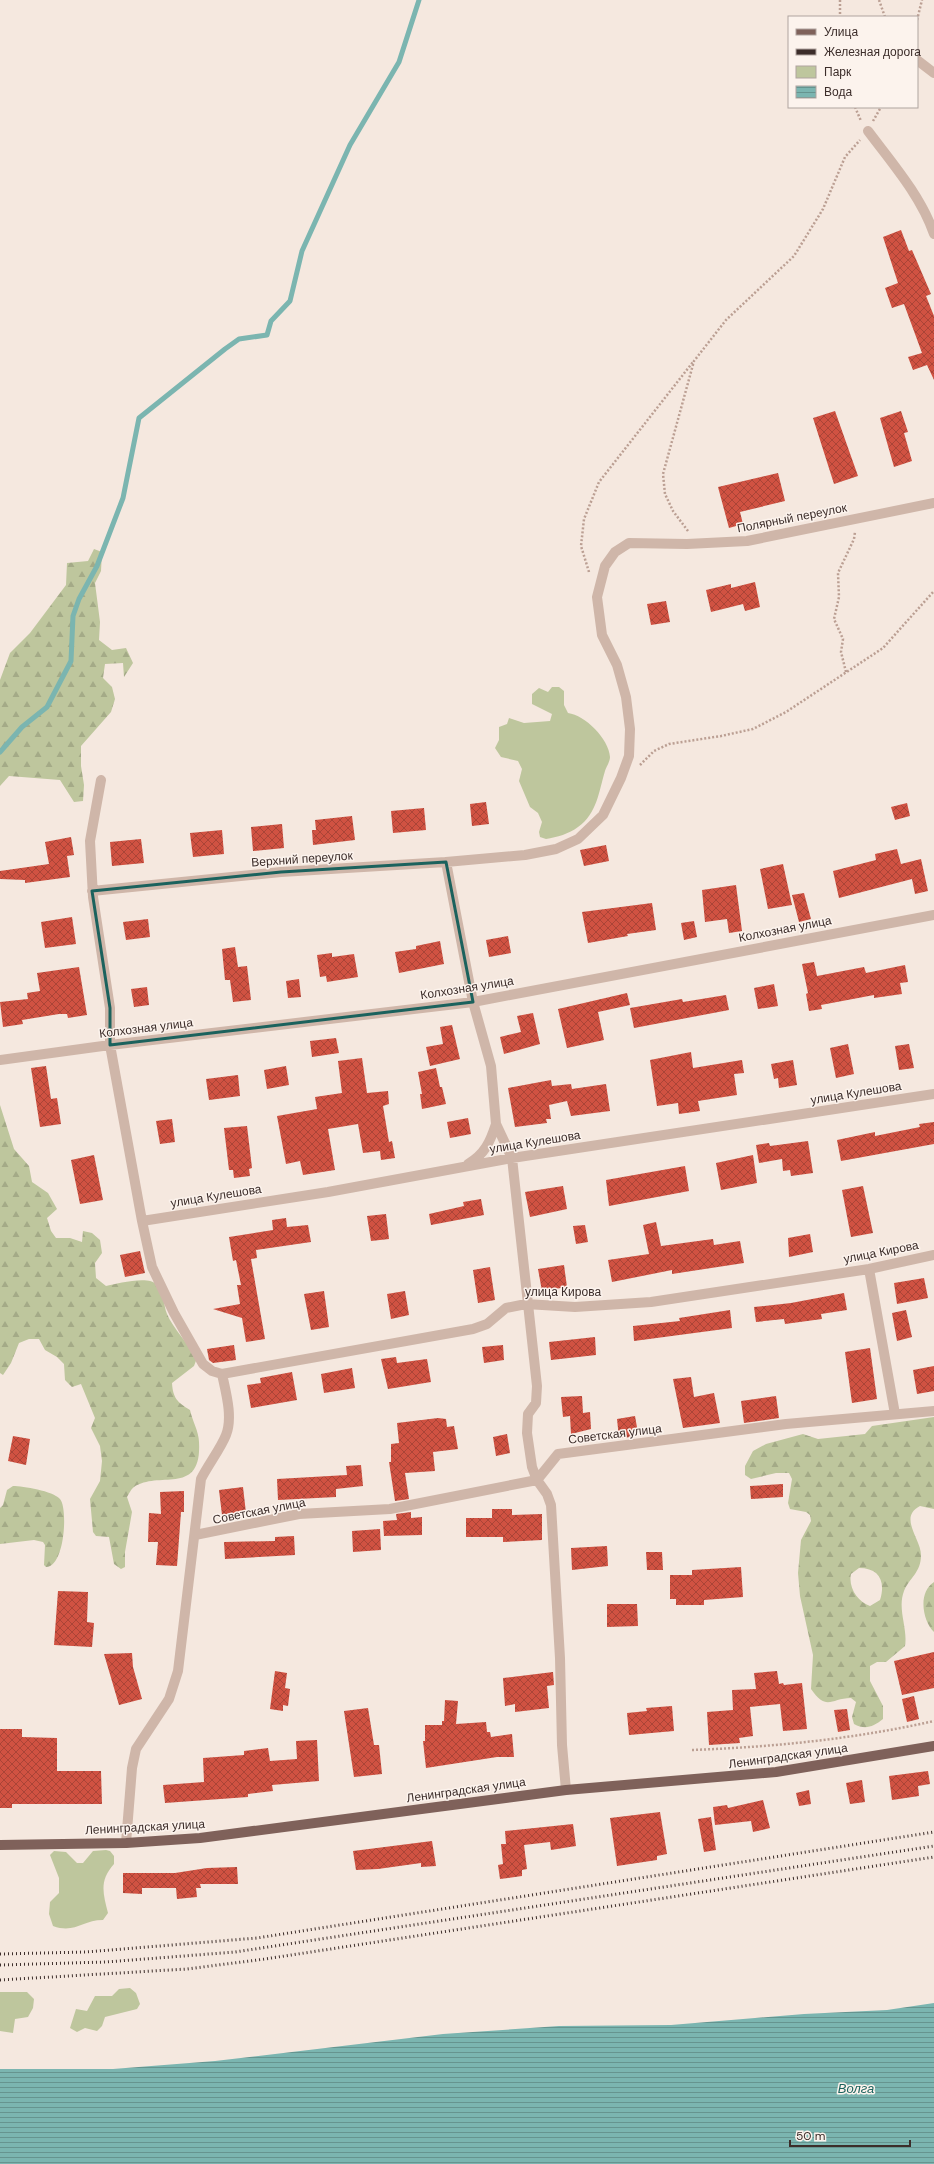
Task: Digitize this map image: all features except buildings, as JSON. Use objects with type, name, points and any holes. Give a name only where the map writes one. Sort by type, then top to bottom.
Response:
[{"type":"main road","name":"Ленинградская улица","points":[[0,1845],[126,1843],[200,1838],[566,1790],[776,1772],[934,1746]]},
{"type":"street","points":[[918,61],[934,73]]},
{"type":"street","points":[[868,131],[912,191],[930,221],[934,234]]},
{"type":"street","name":"Полярный переулок","points":[[629,543],[707,543],[747,541],[934,503]]},
{"type":"street","name":"Верхний переулок","points":[[92,891],[281,872],[446,862],[514,856],[556,848],[578,839],[603,815],[622,778],[629,749],[630,729],[626,696],[617,666],[602,636],[597,597],[605,566],[615,552],[629,543]]},
{"type":"street","points":[[101,780],[90,841],[92,891],[110,1008],[110,1045],[142,1221],[152,1267],[174,1313],[203,1364],[212,1371],[222,1374],[227,1395],[229,1424],[225,1436],[209,1461],[201,1479],[177,1676],[169,1699],[136,1749],[132,1768],[126,1843]]},
{"type":"street","points":[[446,862],[473,1002],[491,1066],[496,1124],[512,1158],[520,1222],[526,1304],[537,1386],[536,1403],[528,1414],[527,1433],[532,1467],[536,1480],[546,1494],[551,1505],[560,1658],[562,1746],[566,1790]]},
{"type":"street","name":"Колхозная улица","points":[[0,1060],[110,1045],[473,1002],[934,914]]},
{"type":"street","name":"улица Кулешова","points":[[142,1221],[328,1192],[512,1158],[934,1094]]},
{"type":"street","points":[[464,1166],[477,1159],[486,1150],[496,1124]]},
{"type":"street","name":"улица Кирова","points":[[222,1374],[473,1329],[487,1324],[506,1308],[526,1304],[574,1307],[651,1302],[869,1269],[934,1255]]},
{"type":"street","points":[[869,1269],[896,1414]]},
{"type":"street","name":"Советская улица","points":[[195,1535],[299,1514],[390,1509],[536,1480],[558,1454],[786,1424],[934,1411]]},
{"type":"path","points":[[840,0],[840,16]]},
{"type":"path","points":[[879,0],[885,16]]},
{"type":"path","points":[[918,16],[922,0]]},
{"type":"path","points":[[590,575],[581,546],[584,519],[599,482],[726,320],[794,256],[823,209],[845,158],[868,131],[880,108]]},
{"type":"path","points":[[694,361],[663,474],[665,494],[673,511],[686,529],[707,543]]},
{"type":"path","points":[[846,672],[841,652],[843,639],[834,619],[839,597],[838,573],[854,539],[857,518]]},
{"type":"path","points":[[622,778],[636,769],[654,751],[669,744],[721,736],[753,729],[786,712],[883,648],[934,591]]},
{"type":"path","points":[[692,1750],[750,1748],[827,1741],[934,1721]]},
{"type":"highlighted area","points":[[446,862],[473,1002],[110,1045],[110,1008],[92,891],[281,872]]},
{"type":"green space","points":[[94,549],[102,552],[101,571],[95,583],[100,622],[99,640],[112,650],[126,648],[133,663],[124,677],[123,663],[105,664],[103,678],[112,687],[115,699],[111,712],[81,746],[81,766],[84,785],[83,801],[74,802],[60,780],[9,776],[0,786],[0,680],[10,653],[30,633],[66,585],[67,563],[88,561]]},
{"type":"green space","points":[[552,687],[559,687],[564,691],[564,705],[568,713],[582,718],[595,729],[609,750],[610,757],[599,794],[589,816],[571,832],[546,839],[540,837],[539,832],[542,822],[538,813],[530,807],[519,781],[522,769],[518,761],[501,757],[495,748],[499,740],[499,727],[507,724],[509,718],[524,723],[550,721],[552,714],[532,704],[532,694],[539,688],[548,692]]},
{"type":"green space","points":[[0,1105],[14,1149],[29,1166],[32,1182],[48,1193],[57,1209],[47,1218],[51,1231],[56,1238],[70,1238],[82,1242],[83,1231],[92,1233],[100,1240],[102,1253],[95,1263],[96,1278],[106,1286],[140,1280],[153,1282],[157,1285],[163,1295],[166,1310],[170,1319],[197,1358],[194,1366],[172,1383],[173,1392],[176,1399],[190,1410],[197,1430],[199,1438],[198,1459],[194,1470],[186,1476],[177,1479],[144,1482],[131,1490],[127,1497],[132,1512],[125,1552],[125,1567],[121,1569],[114,1564],[109,1537],[96,1536],[93,1532],[90,1499],[100,1481],[102,1461],[100,1446],[91,1428],[95,1418],[81,1384],[72,1387],[65,1380],[64,1364],[57,1357],[45,1350],[39,1339],[29,1339],[19,1343],[11,1363],[3,1375],[0,1373]]},
{"type":"green space","points":[[934,1417],[934,1509],[920,1506],[911,1516],[912,1529],[921,1555],[917,1571],[906,1586],[902,1598],[902,1612],[906,1639],[905,1646],[886,1662],[877,1662],[870,1666],[870,1681],[883,1706],[883,1719],[872,1726],[862,1727],[854,1724],[852,1717],[856,1702],[851,1698],[825,1702],[816,1696],[811,1689],[813,1655],[800,1596],[798,1573],[801,1540],[811,1521],[810,1515],[806,1512],[790,1509],[788,1503],[792,1479],[789,1473],[776,1473],[751,1479],[745,1475],[745,1466],[753,1451],[766,1444],[803,1434],[818,1439],[865,1434],[872,1426]],"holes":[[[859,1568],[872,1570],[876,1573],[882,1587],[880,1600],[870,1606],[858,1598],[855,1594],[850,1579],[851,1574]]]},
{"type":"green space","points":[[13,1486],[45,1491],[60,1499],[64,1513],[61,1548],[57,1558],[52,1564],[46,1567],[44,1565],[45,1545],[43,1542],[34,1540],[0,1544],[0,1508],[3,1505],[7,1490]]},
{"type":"green space","points":[[934,1582],[934,1632],[927,1621],[924,1599],[926,1592]]},
{"type":"green space","points":[[54,1851],[66,1852],[77,1863],[83,1863],[93,1851],[110,1851],[114,1856],[114,1864],[109,1870],[104,1882],[104,1893],[108,1913],[103,1920],[89,1922],[73,1928],[53,1926],[49,1914],[50,1902],[59,1893],[59,1878],[50,1855]]},
{"type":"green space","points":[[130,1988],[136,1993],[140,2004],[137,2009],[105,2017],[102,2026],[97,2031],[85,2028],[77,2032],[70,2028],[76,2009],[87,2011],[95,1996],[112,1996],[119,1989]]},
{"type":"green space","points":[[0,1992],[27,1992],[34,1999],[33,2008],[28,2017],[15,2019],[13,2033],[0,2031]]},
{"type":"water","name":"Волга","points":[[934,2003],[934,2164],[0,2164],[0,2069],[113,2069],[215,2061],[443,2034],[559,2026],[671,2025],[804,2014],[887,2010]]},
{"type":"waterway","points":[[0,752],[22,727],[47,707],[71,661],[73,616],[79,599],[97,566],[123,498],[139,418],[239,339],[267,335],[271,321],[290,301],[302,251],[350,145],[399,62],[419,0]]},
{"type":"railway","points":[[0,1954],[86,1952],[257,1938],[934,1832]]},
{"type":"railway","points":[[0,1965],[106,1962],[235,1952],[934,1846]]},
{"type":"railway","points":[[0,1980],[187,1969],[265,1959],[934,1857]]}]
